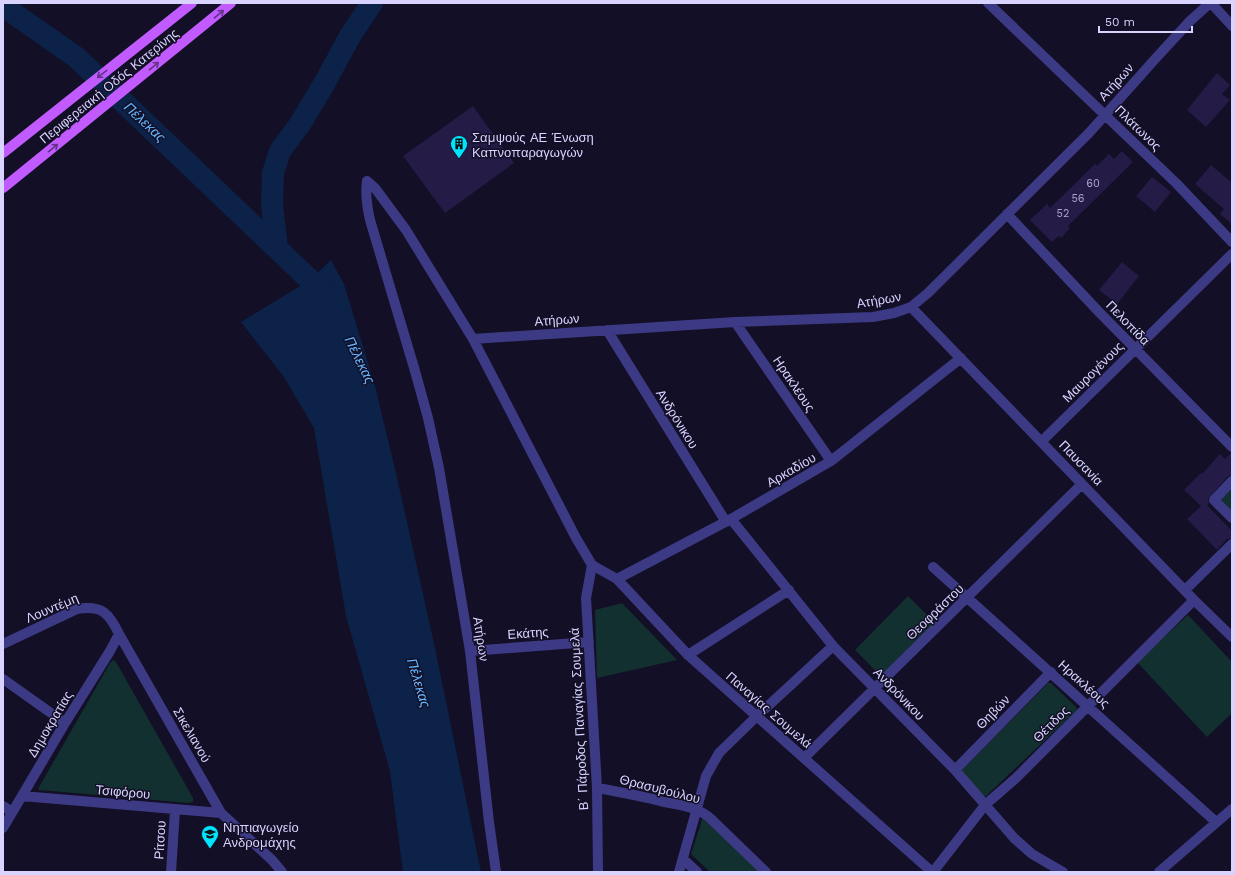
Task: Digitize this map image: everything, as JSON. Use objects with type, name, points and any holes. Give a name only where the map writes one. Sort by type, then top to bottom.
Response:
[{"type":"main road","name":"Περιφερειακή Οδός Κατερίνης","points":[[3,188],[231,3]]},
{"type":"main road","name":"Περιφερειακή Οδός Κατερίνης","points":[[3,153],[190,5]]},
{"type":"street","name":"Πλάτωνος","points":[[988,3],[1176,183],[1232,242]]},
{"type":"street","name":"Ατήρων","points":[[496,872],[470,651],[439,468],[428,418],[415,371],[370,220],[366,191],[367,181],[375,188],[406,230],[473,339],[736,322],[873,317],[894,313],[912,307],[928,293],[1085,137],[1190,21],[1210,3]]},
{"type":"street","points":[[1210,3],[1232,26]]},
{"type":"street","name":"Πελοπίδα","points":[[1007,214],[1135,349],[1232,447]]},
{"type":"street","name":"Μαυρογένους","points":[[1042,441],[1232,254]]},
{"type":"street","name":"Παυσανία","points":[[912,307],[1194,600],[1232,637]]},
{"type":"street","name":"Ηρακλέους","points":[[736,322],[830,461]]},
{"type":"street","name":"Ανδρόνικου","points":[[607,330],[728,521],[789,590],[834,646],[955,770],[1014,838],[1032,854],[1064,872]]},
{"type":"street","points":[[473,339],[592,566]]},
{"type":"street","name":"Αρκαδίου","points":[[617,579],[728,521],[830,461],[961,358]]},
{"type":"street","points":[[1232,481],[1214,500],[1232,518]]},
{"type":"street","name":"Θεοφράστου","points":[[804,758],[1082,484]]},
{"type":"street","points":[[1185,590],[1232,544]]},
{"type":"street","name":"Παναγίας Σουμελά","points":[[592,566],[617,579],[688,655],[932,872]]},
{"type":"street","name":"Β΄ Πάροδος Παναγίας Σουμελά","points":[[592,566],[586,598],[597,788],[598,872]]},
{"type":"street","name":"Ηρακλέους","points":[[933,567],[1216,822]]},
{"type":"street","points":[[688,655],[789,590]]},
{"type":"street","name":"Θέτιδος","points":[[932,872],[985,805],[1016,778],[1194,600]]},
{"type":"street","name":"Σικελιανού","points":[[89,607],[101,611],[112,619],[119,634],[221,813],[272,860],[282,872]]},
{"type":"street","name":"Λουντέμη","points":[[3,644],[77,609],[89,607]]},
{"type":"street","name":"Δημοκρατίας","points":[[3,828],[119,634]]},
{"type":"street","name":"Εκάτης","points":[[470,651],[589,642]]},
{"type":"street","points":[[679,872],[706,776],[719,754],[756,716],[834,646]]},
{"type":"street","name":"Θηβών","points":[[955,770],[1050,672]]},
{"type":"street","points":[[3,679],[65,723]]},
{"type":"street","name":"Θρασυβούλου","points":[[597,788],[638,795],[697,810],[711,818],[766,872]]},
{"type":"street","name":"Τσιφόρου","points":[[22,796],[221,813]]},
{"type":"street","points":[[3,806],[12,812]]},
{"type":"street","points":[[1159,872],[1232,809]]},
{"type":"street","name":"Ρίτσου","points":[[171,872],[175,810]]},
{"type":"street","points":[[683,859],[697,872]]},
{"type":"green space","points":[[1232,487],[1232,512],[1221,501],[1222,496]]},
{"type":"green space","points":[[908,596],[935,623],[882,677],[855,650]]},
{"type":"green space","points":[[622,603],[677,660],[597,678],[595,610]]},
{"type":"green space","points":[[1188,615],[1232,662],[1232,713],[1207,737],[1137,662]]},
{"type":"green space","points":[[113,660],[116,662],[193,798],[193,802],[189,803],[38,789]]},
{"type":"green space","points":[[1048,683],[1051,683],[1076,707],[1077,710],[986,796],[981,796],[962,775],[962,770]]},
{"type":"green space","points":[[703,817],[760,872],[710,872],[691,854]]},
{"type":"water","points":[[331,260],[344,284],[375,386],[435,648],[481,872],[403,872],[390,771],[346,616],[314,428],[284,377],[241,322],[310,280]]},
{"type":"building","points":[[1217,73],[1230,85],[1222,94],[1230,100],[1206,127],[1187,110]]},
{"type":"building","name":"Σαμψούς ΑΕ Ένωση Καπνοπαραγωγών","points":[[473,106],[514,163],[445,213],[403,156]]},
{"type":"building","points":[[1122,151],[1133,162],[1068,226],[1070,228],[1061,238],[1059,236],[1052,242],[1030,220],[1047,204],[1050,208],[1095,164],[1097,166],[1109,154],[1114,159]]},
{"type":"building","points":[[1211,165],[1232,183],[1232,224],[1220,214],[1224,209],[1195,184]]},
{"type":"building","points":[[1152,177],[1171,192],[1155,212],[1136,196]]},
{"type":"building","points":[[1122,262],[1139,276],[1117,304],[1099,290]]},
{"type":"building","points":[[1231,453],[1232,475],[1227,477],[1208,499],[1209,503],[1207,505],[1232,531],[1232,538],[1227,539],[1217,550],[1187,519],[1201,506],[1184,490],[1201,473],[1202,474],[1220,454],[1225,459]]},
{"type":"waterway","points":[[277,248],[272,205],[273,173],[280,151],[300,124],[350,36],[372,3]]},
{"type":"waterway","name":"Πέλεκας","points":[[3,6],[76,57],[310,280],[326,292],[330,300]]},
{"type":"place","name":"Σαμψούς ΑΕ Ένωση Καπνοπαραγωγών","points":[[459,159]]},
{"type":"place","name":"Νηπιαγωγείο Ανδρομάχης","points":[[210,849]]}]
